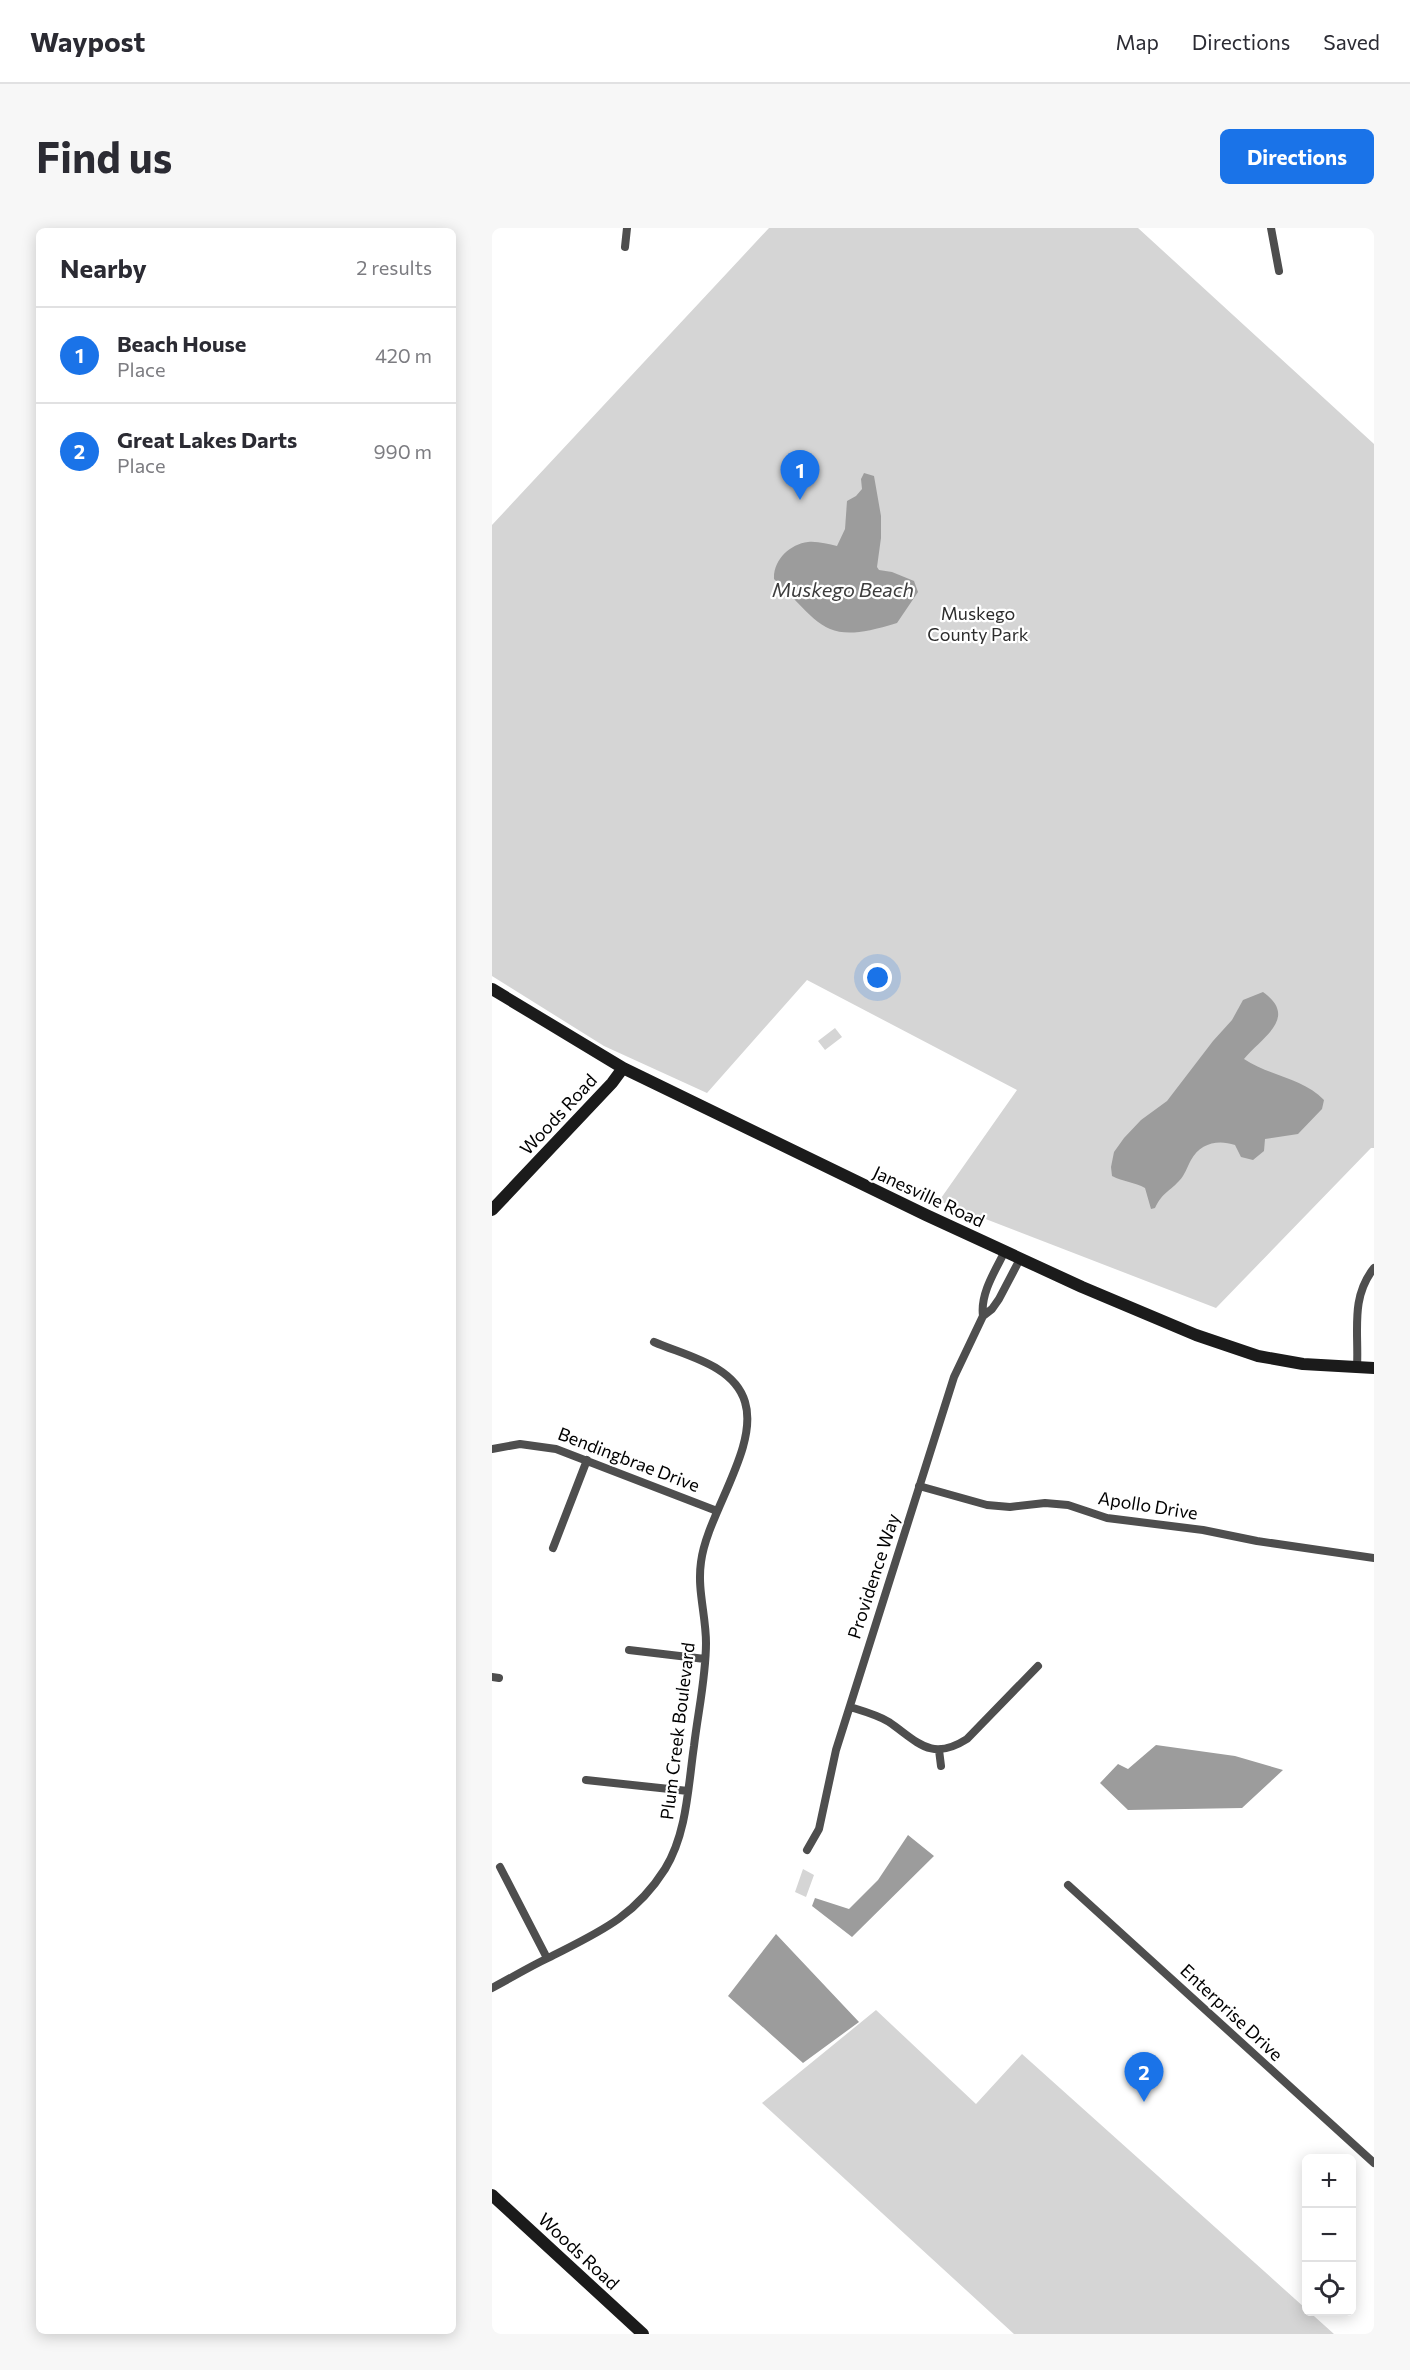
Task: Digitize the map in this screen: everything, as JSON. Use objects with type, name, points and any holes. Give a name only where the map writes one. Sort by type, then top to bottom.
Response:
[{"type":"main road","name":"Janesville Road","points":[[492,989],[623,1068],[1020,1258],[1196,1335],[1272,1359],[1303,1364],[1374,1368]]},
{"type":"main road","name":"Woods Road","points":[[492,1210],[612,1083],[623,1068]]},
{"type":"main road","name":"Woods Road","points":[[492,2194],[640,2333]]},
{"type":"street","points":[[625,247],[627,228]]},
{"type":"street","points":[[1271,228],[1279,271]]},
{"type":"street","name":"Providence Way","points":[[983,1316],[982,1306],[985,1296],[1005,1251]]},
{"type":"street","name":"Providence Way","points":[[807,1850],[819,1829],[831,1768],[954,1377],[983,1316],[999,1299],[1020,1258]]},
{"type":"street","points":[[1357,1367],[1360,1290],[1374,1269]]},
{"type":"street","name":"Plum Creek Boulevard","points":[[492,1988],[576,1946],[614,1924],[648,1893],[671,1857],[682,1825],[705,1659],[706,1638],[700,1598],[700,1572],[705,1543],[747,1431],[748,1415],[745,1401],[734,1382],[725,1374],[654,1342]]},
{"type":"street","name":"Bendingbrae Drive","points":[[492,1449],[520,1444],[556,1449],[717,1511]]},
{"type":"street","points":[[553,1548],[587,1460]]},
{"type":"street","name":"Apollo Drive","points":[[919,1486],[987,1505],[1010,1507],[1045,1503],[1068,1505],[1107,1518],[1203,1530],[1257,1541],[1374,1558]]},
{"type":"street","points":[[629,1650],[705,1659]]},
{"type":"street","points":[[850,1707],[888,1722],[920,1745],[939,1750],[950,1748],[967,1739],[1038,1666]]},
{"type":"street","points":[[939,1750],[941,1767]]},
{"type":"street","points":[[586,1780],[688,1791]]},
{"type":"street","points":[[500,1868],[547,1959]]},
{"type":"street","name":"Enterprise Drive","points":[[1068,1886],[1374,2163]]},
{"type":"green space","name":"Muskego County Park","points":[[769,228],[1138,228],[1374,444],[1374,1148],[1371,1148],[1216,1308],[939,1201],[1017,1090],[807,980],[707,1093],[604,1046],[492,976],[492,525]]},
{"type":"green space","points":[[835,1028],[842,1037],[825,1050],[818,1041]]},
{"type":"green space","points":[[803,1869],[814,1875],[806,1897],[795,1892]]},
{"type":"green space","points":[[876,2010],[976,2104],[1022,2054],[1302,2305],[1302,2316],[1314,2316],[1334,2334],[1014,2334],[762,2103]]},
{"type":"water","name":"Muskego Beach","points":[[864,473],[874,476],[881,516],[877,567],[879,570],[892,572],[914,581],[918,592],[897,623],[873,630],[839,632],[815,620],[774,579],[774,572],[784,554],[801,543],[811,542],[837,546],[845,529],[847,501],[862,489],[861,479]]},
{"type":"water","points":[[1263,992],[1273,1001],[1278,1010],[1278,1019],[1274,1027],[1244,1059],[1316,1093],[1324,1100],[1322,1109],[1298,1134],[1265,1139],[1264,1151],[1253,1160],[1241,1157],[1235,1145],[1229,1143],[1222,1142],[1204,1146],[1195,1154],[1181,1179],[1163,1196],[1155,1208],[1151,1209],[1145,1188],[1112,1176],[1114,1152],[1141,1120],[1167,1101],[1232,1020],[1243,1000]]},
{"type":"water","points":[[1156,1745],[1235,1756],[1283,1770],[1242,1808],[1128,1810],[1100,1783],[1118,1764],[1128,1769]]},
{"type":"water","points":[[908,1835],[934,1856],[852,1937],[812,1906],[815,1898],[849,1909],[878,1880]]},
{"type":"water","points":[[776,1934],[859,2022],[803,2063],[728,1996]]},
{"type":"place","name":"Beach House","points":[[800,500]]},
{"type":"place","name":"Great Lakes Darts","points":[[1144,2102]]}]
